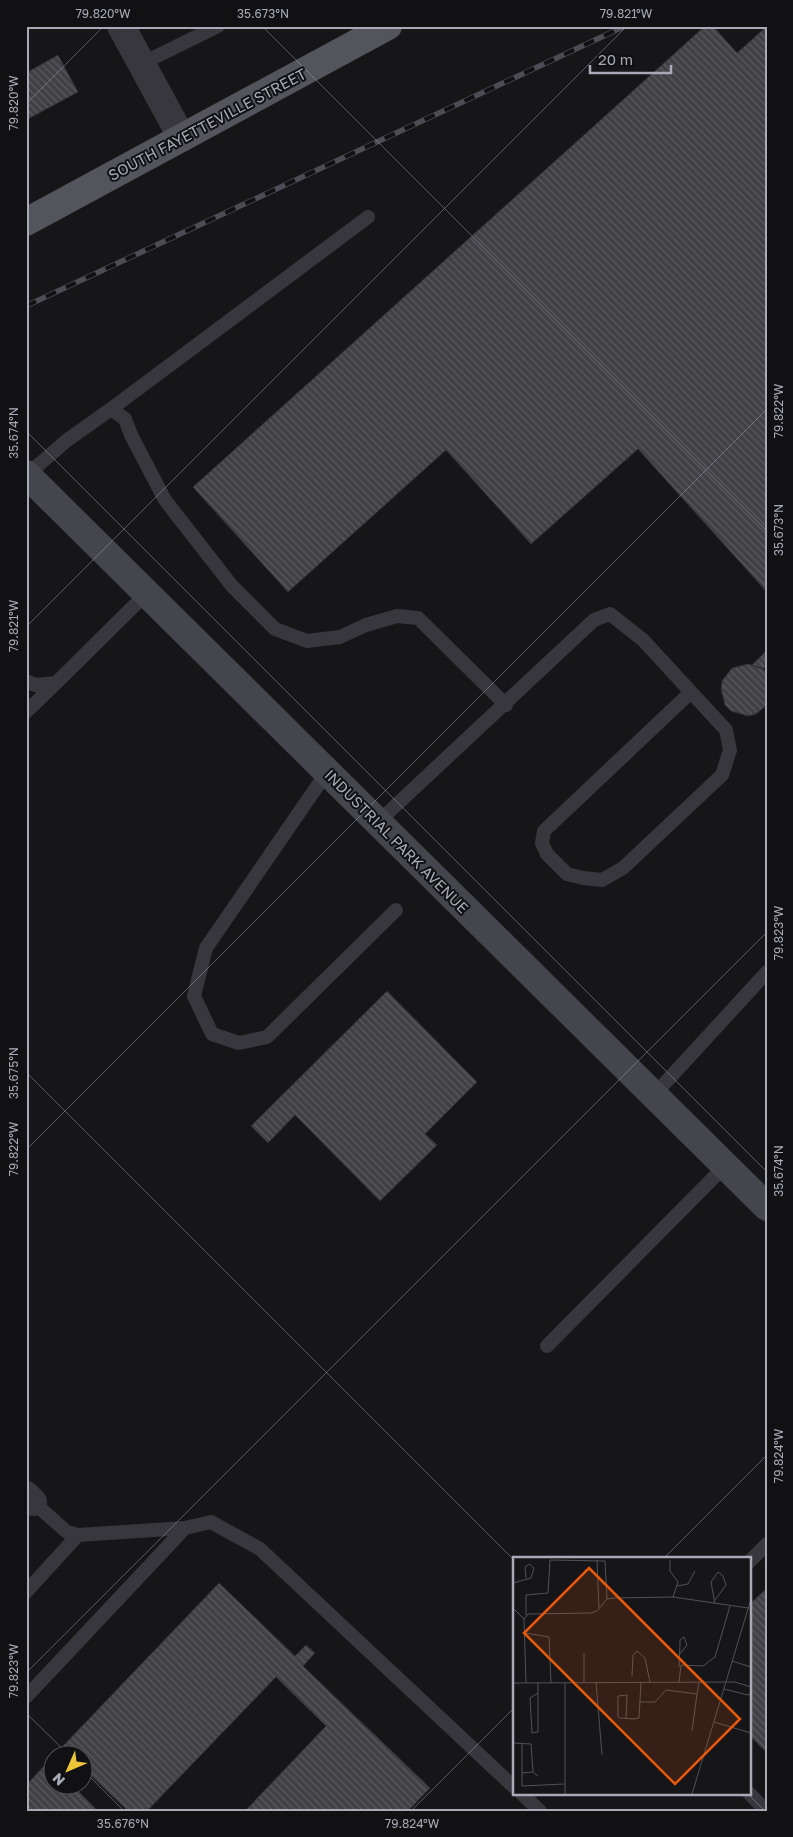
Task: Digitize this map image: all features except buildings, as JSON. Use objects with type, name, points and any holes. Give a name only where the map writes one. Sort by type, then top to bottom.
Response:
[{"type":"main road","name":"SOUTH FAYETTEVILLE STREET","points":[[26,222],[388,26]]},
{"type":"street","points":[[121,26],[182,138]]},
{"type":"street","name":"INDUSTRIAL PARK AVENUE","points":[[27,475],[767,1207]]},
{"type":"lane","points":[[141,64],[218,26]]},
{"type":"lane","points":[[27,475],[66,441],[368,218]]},
{"type":"lane","points":[[111,409],[125,419],[130,435],[164,500],[232,586],[275,629],[307,641],[340,637],[366,625],[397,616],[418,618],[506,705]]},
{"type":"lane","points":[[26,712],[147,593]]},
{"type":"lane","points":[[378,822],[506,705],[594,620],[610,614],[643,640],[691,692],[726,730],[730,750],[722,775],[623,868],[602,880],[567,874],[547,854],[542,843],[544,831],[691,692]]},
{"type":"lane","points":[[26,681],[35,685],[56,683]]},
{"type":"lane","points":[[327,772],[206,948],[194,996],[212,1034],[239,1043],[267,1037],[396,910]]},
{"type":"lane","points":[[654,1095],[767,972]]},
{"type":"lane","points":[[547,1346],[725,1166]]},
{"type":"lane","points":[[30,1498],[67,1532],[78,1535],[185,1528],[211,1522],[260,1549],[513,1785]]},
{"type":"lane","points":[[26,1697],[185,1528]]},
{"type":"lane","points":[[26,1592],[78,1535]]},
{"type":"lane","points":[[750,1561],[767,1544]]},
{"type":"lane","points":[[523,1794],[540,1811]]},
{"type":"lane","points":[[750,1794],[766,1811]]},
{"type":"railway","points":[[26,306],[625,26]]}]
